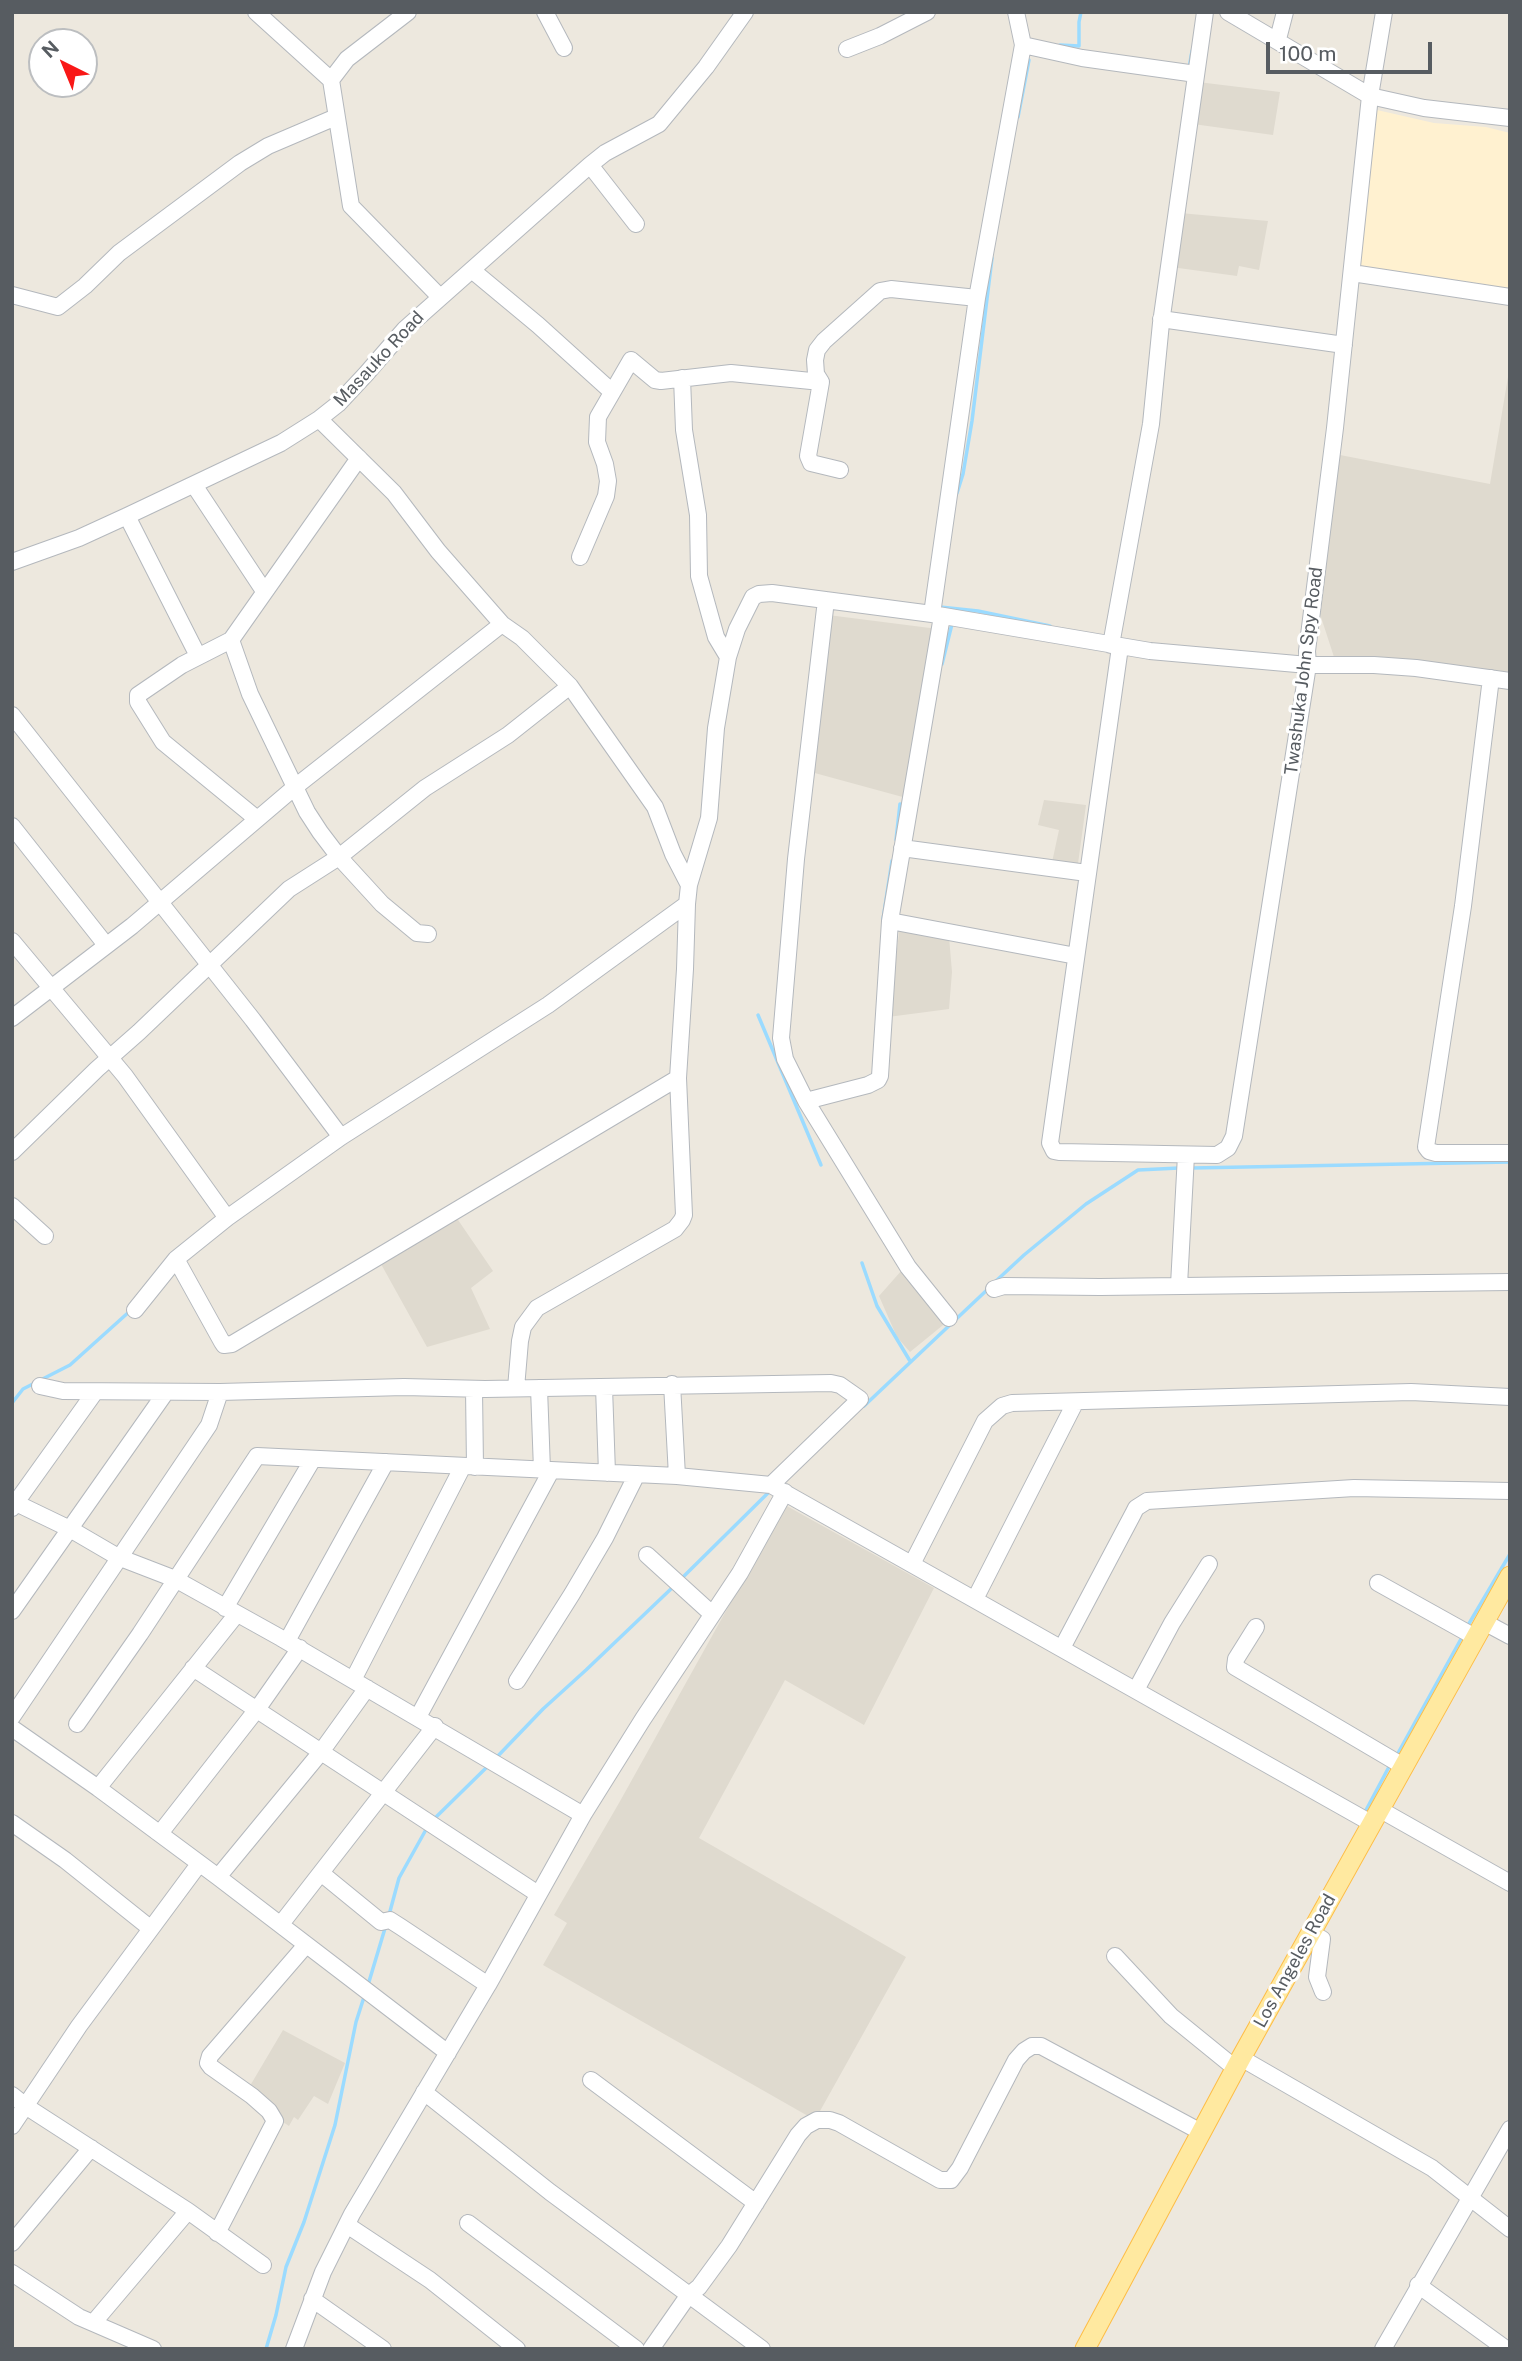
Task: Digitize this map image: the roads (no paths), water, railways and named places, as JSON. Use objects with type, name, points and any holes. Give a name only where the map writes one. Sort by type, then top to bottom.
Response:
[{"type":"main road","name":"Los Angeles Road","points":[[1085,2349],[1238,2063],[1510,1576]]},
{"type":"street","points":[[257,12],[331,80],[351,206],[440,297]]},
{"type":"street","points":[[331,80],[348,59],[408,12]]},
{"type":"street","points":[[545,12],[564,48]]},
{"type":"street","name":"Masauko Road","points":[[12,562],[79,538],[194,485],[281,443],[319,419],[366,374],[405,329],[590,165],[605,153],[659,124],[706,67],[745,12]]},
{"type":"street","points":[[847,49],[927,12]]},
{"type":"street","points":[[806,1101],[873,1083],[880,1076],[890,921],[937,615],[977,298],[1023,45],[1016,12]]},
{"type":"street","points":[[890,921],[1076,956],[1116,646],[1151,424],[1161,319],[1205,12]]},
{"type":"street","points":[[1228,12],[1278,39],[1370,96],[1410,106],[1510,118]]},
{"type":"street","points":[[1278,39],[1285,12]]},
{"type":"street","name":"Twashuka John Spy Road","points":[[1076,956],[1050,1137],[1051,1147],[1059,1152],[1217,1155],[1223,1152],[1232,1142],[1308,665],[1307,650],[1344,345],[1370,96],[1384,12]]},
{"type":"street","points":[[1023,45],[1082,58],[1196,74]]},
{"type":"street","points":[[12,295],[58,307],[85,286],[119,253],[240,163],[268,146],[336,117]]},
{"type":"street","points":[[590,165],[636,224]]},
{"type":"street","points":[[473,271],[611,391]]},
{"type":"street","points":[[1352,273],[1510,297]]},
{"type":"street","points":[[840,470],[811,463],[809,460],[821,382],[815,367],[817,350],[880,291],[891,289],[977,298]]},
{"type":"street","points":[[1161,319],[1344,345]]},
{"type":"street","points":[[580,557],[606,496],[608,481],[597,442],[598,417],[631,360],[655,380],[731,373],[821,382]]},
{"type":"street","points":[[682,378],[684,430],[698,515],[699,576],[716,637],[728,657]]},
{"type":"street","points":[[319,419],[394,493],[438,551],[502,624],[522,638],[570,685],[655,807],[673,854],[690,885]]},
{"type":"street","points":[[257,819],[169,748],[157,734],[138,702],[138,695],[198,656],[231,640],[359,458]]},
{"type":"street","points":[[194,485],[264,592]]},
{"type":"street","points":[[127,516],[198,656]]},
{"type":"street","points":[[516,1388],[522,1334],[530,1315],[537,1308],[675,1229],[682,1220],[678,1078],[687,904],[709,818],[716,728],[728,657],[737,629],[753,597],[772,593],[826,600],[937,615],[1116,646],[1308,665],[1384,665],[1510,681]]},
{"type":"street","points":[[826,600],[798,836],[781,1038],[785,1059],[806,1101],[908,1267],[949,1318]]},
{"type":"street","points":[[12,1018],[159,902],[295,787],[502,624]]},
{"type":"street","points":[[231,640],[250,694],[307,813],[339,857],[397,917],[417,933],[428,934]]},
{"type":"street","points":[[1491,678],[1463,906],[1426,1147],[1436,1153],[1510,1153]]},
{"type":"street","points":[[12,1152],[110,1056],[289,889],[339,857],[425,788],[499,741],[570,685]]},
{"type":"street","points":[[12,715],[341,1137]]},
{"type":"street","points":[[12,826],[106,945]]},
{"type":"street","points":[[902,848],[1087,873]]},
{"type":"street","points":[[135,1310],[176,1259],[227,1218],[341,1137],[548,1004],[687,904]]},
{"type":"street","points":[[12,941],[110,1056],[227,1218]]},
{"type":"street","points":[[176,1259],[222,1342],[225,1345],[232,1344],[678,1078]]},
{"type":"street","points":[[1179,1285],[1186,1155]]},
{"type":"street","points":[[12,1206],[45,1237]]},
{"type":"street","points":[[995,1289],[1003,1286],[1510,1282]]},
{"type":"street","points":[[40,1386],[63,1391],[220,1392],[404,1387],[474,1389],[831,1383],[840,1385],[860,1399],[778,1488],[740,1573],[583,1815],[488,1985],[347,2225],[312,2299],[294,2349]]},
{"type":"street","points":[[672,1384],[677,1476]]},
{"type":"street","points":[[604,1387],[607,1473]]},
{"type":"street","points":[[418,1717],[546,1470],[539,1388]]},
{"type":"street","points":[[219,1877],[321,1752],[360,1684],[469,1466],[474,1389]]},
{"type":"street","points":[[95,1392],[14,1505],[69,1528],[118,1557],[175,1579],[435,1726],[583,1815]]},
{"type":"street","points":[[12,1611],[166,1392]]},
{"type":"street","points":[[12,1717],[209,1425],[220,1392]]},
{"type":"street","points":[[912,1564],[985,1421],[992,1413],[1012,1403],[1411,1392],[1510,1397]]},
{"type":"street","points":[[975,1599],[1075,1403]]},
{"type":"street","points":[[77,1724],[254,1458],[261,1455],[677,1476],[778,1488],[1286,1777],[1375,1816],[1510,1883]]},
{"type":"street","points":[[98,1787],[193,1668],[231,1611],[313,1459]]},
{"type":"street","points":[[157,1832],[161,1832],[258,1708],[386,1462]]},
{"type":"street","points":[[517,1681],[579,1583],[637,1474]]},
{"type":"street","points":[[1062,1648],[1136,1508],[1147,1502],[1354,1488],[1510,1491]]},
{"type":"street","points":[[647,1555],[712,1614]]},
{"type":"street","points":[[1136,1690],[1172,1623],[1209,1564]]},
{"type":"street","points":[[1378,1583],[1479,1630],[1510,1636]]},
{"type":"street","points":[[1256,1627],[1236,1659],[1236,1667],[1403,1766]]},
{"type":"street","points":[[193,1668],[258,1708],[538,1894]]},
{"type":"street","points":[[281,1924],[435,1726]]},
{"type":"street","points":[[12,1728],[98,1787],[219,1877],[448,2053]]},
{"type":"street","points":[[12,1823],[65,1860],[150,1928]]},
{"type":"street","points":[[12,2126],[79,2026],[200,1864]]},
{"type":"street","points":[[321,1873],[381,1922],[390,1920],[488,1985]]},
{"type":"street","points":[[1310,1933],[1322,1939],[1317,1977],[1323,1992]]},
{"type":"street","points":[[217,2233],[275,2121],[269,2111],[252,2096],[208,2063],[211,2056],[306,1945]]},
{"type":"street","points":[[1115,1956],[1171,2015],[1238,2063],[1432,2168],[1510,2230]]},
{"type":"street","points":[[651,2349],[688,2296],[699,2287],[716,2264],[798,2135],[806,2126],[821,2119],[839,2123],[940,2180],[951,2180],[960,2168],[1016,2060],[1024,2050],[1032,2046],[1049,2048],[1201,2132]]},
{"type":"street","points":[[591,2080],[756,2203]]},
{"type":"street","points":[[424,2092],[550,2192],[762,2349]]},
{"type":"street","points":[[12,2095],[188,2211],[263,2265]]},
{"type":"street","points":[[1383,2349],[1510,2129]]},
{"type":"street","points":[[12,2243],[91,2148]]},
{"type":"street","points":[[94,2322],[188,2211]]},
{"type":"street","points":[[468,2223],[636,2349]]},
{"type":"street","points":[[347,2225],[430,2280],[517,2349]]},
{"type":"street","points":[[12,2273],[60,2306],[153,2349]]},
{"type":"street","points":[[1419,2285],[1506,2349]]},
{"type":"street","points":[[312,2299],[383,2349]]},
{"type":"waterway","points":[[1060,45],[1079,46],[1081,12]]},
{"type":"waterway","points":[[1189,68],[1192,51]]},
{"type":"waterway","points":[[1018,117],[1029,60]]},
{"type":"waterway","points":[[957,493],[972,421],[992,258]]},
{"type":"waterway","points":[[940,604],[940,607],[978,611],[1050,626]]},
{"type":"waterway","points":[[942,664],[952,624]]},
{"type":"waterway","points":[[896,840],[900,804]]},
{"type":"waterway","points":[[883,919],[892,861]]},
{"type":"waterway","points":[[758,1015],[821,1165]]},
{"type":"waterway","points":[[1192,1168],[1510,1162]]},
{"type":"waterway","points":[[996,1281],[1086,1204],[1138,1170],[1179,1168]]},
{"type":"waterway","points":[[862,1263],[877,1306],[910,1361]]},
{"type":"waterway","points":[[864,1406],[988,1289]]},
{"type":"waterway","points":[[12,1403],[23,1389],[70,1365],[130,1311]]},
{"type":"waterway","points":[[680,1580],[771,1490]]},
{"type":"waterway","points":[[1467,1627],[1510,1554]]},
{"type":"waterway","points":[[495,1759],[543,1709],[673,1587]]},
{"type":"waterway","points":[[1397,1755],[1461,1639]]},
{"type":"waterway","points":[[1365,1812],[1390,1765]]},
{"type":"waterway","points":[[434,1819],[488,1766]]},
{"type":"waterway","points":[[389,1915],[399,1878],[428,1826]]},
{"type":"waterway","points":[[368,1985],[386,1925]]},
{"type":"waterway","points":[[266,2349],[286,2267],[304,2222],[335,2125],[356,2022],[365,1994]]}]
